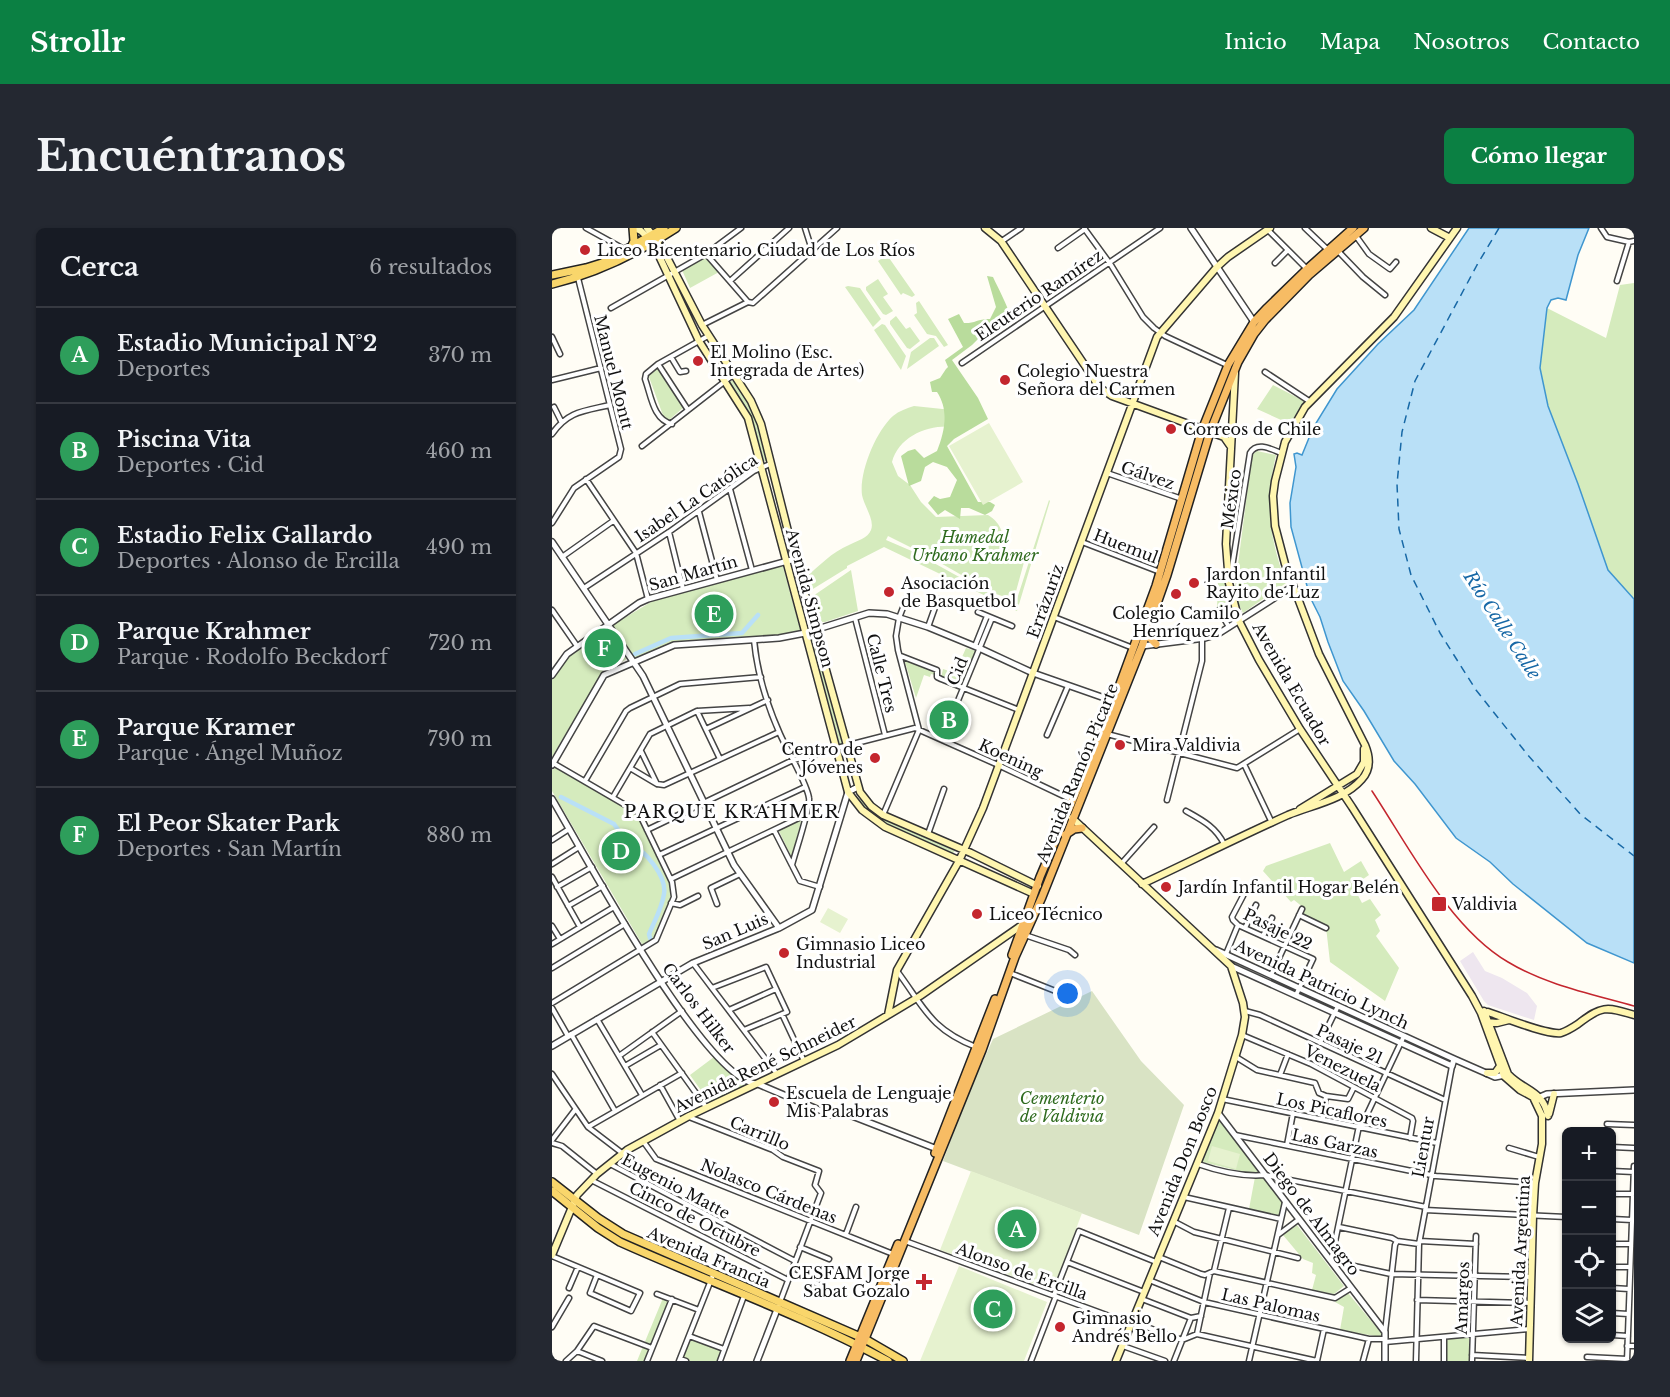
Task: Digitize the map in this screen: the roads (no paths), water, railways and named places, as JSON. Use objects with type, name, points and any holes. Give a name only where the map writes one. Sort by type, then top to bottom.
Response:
[{"type":"highway","name":"Avenida Ramón Picarte","points":[[850,1361],[861,1342],[905,1241],[979,1048],[1034,894],[1133,650],[1161,572],[1182,500],[1206,431],[1232,367],[1254,322],[1279,295],[1329,250],[1355,232],[1365,228]]},
{"type":"highway","name":"Avenida Ramón Picarte","points":[[1232,367],[1265,320],[1355,232]]},
{"type":"highway","name":"Avenida Ramón Picarte","points":[[856,1361],[894,1254],[1148,631],[1167,574],[1206,431]]},
{"type":"highway","points":[[1148,631],[1149,637],[1156,644]]},
{"type":"highway","points":[[1133,650],[1142,645]]},
{"type":"highway","points":[[1072,800],[1072,818]]},
{"type":"highway","points":[[1065,835],[1074,829],[1082,828]]},
{"type":"highway","points":[[1038,886],[1039,903]]},
{"type":"main road","points":[[629,249],[634,241],[634,228]]},
{"type":"main road","name":"Avenida Simpson","points":[[634,228],[653,239]]},
{"type":"main road","name":"Avenida Simpson","points":[[647,228],[708,336],[757,413],[858,787],[867,802],[883,815],[964,850],[1038,886]]},
{"type":"main road","points":[[552,274],[577,274],[617,261],[653,239],[664,228]]},
{"type":"main road","points":[[552,284],[676,228]]},
{"type":"main road","points":[[985,228],[1001,241],[1100,388],[1112,396],[1224,437],[1231,448]]},
{"type":"main road","points":[[1431,228],[1450,238]]},
{"type":"main road","points":[[1072,818],[1142,884],[1224,844],[1343,794],[1363,778],[1369,767],[1368,752],[1318,654],[1278,543],[1274,512],[1275,481],[1281,453],[1293,425],[1309,401],[1394,317],[1457,228]]},
{"type":"main road","name":"Errázuriz","points":[[888,1015],[897,970],[960,859],[999,765],[1159,332],[1228,256],[1269,229]]},
{"type":"main road","name":"Avenida Simpson","points":[[671,272],[699,341],[748,418],[848,792],[862,810],[879,824],[1034,894]]},
{"type":"main road","name":"Avenida Ecuador","points":[[1232,367],[1233,432],[1226,544],[1229,583],[1239,621],[1300,729],[1352,807]]},
{"type":"main road","points":[[1224,437],[1233,432]]},
{"type":"main road","points":[[1297,812],[1357,774],[1363,767],[1365,752],[1361,737]]},
{"type":"main road","points":[[1354,786],[1351,793],[1352,807],[1469,990],[1492,1033],[1506,1075]]},
{"type":"main road","name":"Avenida Patricio Lynch","points":[[1142,884],[1211,948]]},
{"type":"main road","name":"Avenida René Schneider","points":[[552,1255],[572,1204],[597,1174],[623,1154],[689,1116],[838,1045],[918,997],[1023,925]]},
{"type":"main road","name":"Avenida Don Bosco","points":[[1211,948],[1231,966]]},
{"type":"main road","points":[[1444,951],[1472,988],[1500,1066],[1506,1075],[1537,1098],[1548,1116]]},
{"type":"main road","name":"Avenida Don Bosco","points":[[1116,1361],[1218,1113],[1242,1035],[1244,1011],[1240,989],[1229,956]]},
{"type":"main road","points":[[1484,1017],[1513,1021],[1560,1033],[1600,1009],[1613,1008],[1634,1014]]},
{"type":"main road","points":[[1484,1017],[1497,1023],[1513,1021]]},
{"type":"main road","points":[[1492,1033],[1497,1023]]},
{"type":"main road","points":[[1487,1073],[1495,1073],[1500,1066]]},
{"type":"main road","name":"Avenida Argentina","points":[[1529,1359],[1535,1183],[1554,1094]]},
{"type":"main road","name":"Avenida Argentina","points":[[1537,1098],[1542,1116],[1542,1144]]},
{"type":"main road","name":"Avenida Francia","points":[[552,1182],[598,1228],[620,1242],[747,1293],[816,1317],[861,1342]]},
{"type":"main road","name":"Avenida Francia","points":[[552,1191],[572,1204]]},
{"type":"main road","name":"Avenida Francia","points":[[712,1278],[730,1289],[747,1293]]},
{"type":"main road","name":"Avenida Francia","points":[[779,1305],[809,1322],[861,1342]]},
{"type":"main road","points":[[809,1322],[813,1322],[816,1317]]},
{"type":"main road","points":[[861,1342],[888,1361]]},
{"type":"main road","points":[[861,1342],[903,1361]]},
{"type":"street","points":[[586,228],[629,249]]},
{"type":"street","points":[[611,308],[706,254],[741,228]]},
{"type":"street","points":[[730,281],[789,228]]},
{"type":"street","points":[[805,228],[812,250]]},
{"type":"street","points":[[702,325],[748,302],[753,303],[837,228]]},
{"type":"street","points":[[1001,241],[1021,228]]},
{"type":"street","name":"Eleuterio Ramírez","points":[[962,363],[1160,228]]},
{"type":"street","points":[[1191,228],[1254,322]]},
{"type":"street","points":[[1305,228],[1329,250]]},
{"type":"street","points":[[1601,228],[1607,237],[1632,241],[1617,281]]},
{"type":"street","points":[[1058,248],[1084,229],[1109,262],[1143,316],[1159,332],[1232,367]]},
{"type":"street","points":[[1269,229],[1307,269]]},
{"type":"street","points":[[1355,232],[1369,254],[1390,269],[1396,262]]},
{"type":"street","points":[[1275,263],[1288,250]]},
{"type":"street","points":[[1338,251],[1363,277],[1385,295]]},
{"type":"street","points":[[706,254],[748,302]]},
{"type":"street","name":"Manuel Montt","points":[[552,523],[574,488],[619,457],[621,449],[577,274]]},
{"type":"street","points":[[672,424],[659,417],[645,379],[647,372],[708,336]]},
{"type":"street","points":[[552,337],[560,354]]},
{"type":"street","points":[[671,357],[680,372],[686,371]]},
{"type":"street","points":[[658,364],[688,410]]},
{"type":"street","points":[[552,380],[601,368]]},
{"type":"street","points":[[1264,372],[1309,401]]},
{"type":"street","points":[[642,446],[734,375]]},
{"type":"street","points":[[552,434],[561,421],[573,415],[610,405]]},
{"type":"street","points":[[554,407],[561,421]]},
{"type":"street","name":"México","points":[[1229,583],[1252,448],[1258,446],[1281,453]]},
{"type":"street","name":"Isabel La Católica","points":[[584,588],[669,532],[762,466],[770,464]]},
{"type":"street","name":"Gálvez","points":[[1106,472],[1182,500]]},
{"type":"street","points":[[586,479],[636,553],[648,599]]},
{"type":"street","points":[[730,489],[752,570]]},
{"type":"street","points":[[699,511],[717,580]]},
{"type":"street","points":[[562,557],[614,521]]},
{"type":"street","points":[[669,532],[684,590]]},
{"type":"street","points":[[552,542],[634,662],[653,696],[728,853],[740,874],[779,928]]},
{"type":"street","name":"Huemul","points":[[1082,542],[1161,572]]},
{"type":"street","name":"San Martín","points":[[552,675],[554,666],[577,646],[648,599],[795,560]]},
{"type":"street","points":[[883,815],[919,730],[896,636],[899,618],[910,586]]},
{"type":"street","points":[[1142,645],[1218,634],[1293,586]]},
{"type":"street","points":[[928,627],[938,599],[951,604]]},
{"type":"street","points":[[552,610],[577,646]]},
{"type":"street","points":[[1219,610],[1229,627]]},
{"type":"street","points":[[978,612],[1012,626]]},
{"type":"street","points":[[552,1003],[656,940],[674,890],[671,879],[639,813],[613,796],[553,764],[604,675],[674,645],[754,640],[805,633],[855,617],[879,613],[928,627],[1033,673],[1113,701]]},
{"type":"street","name":"Calle Tres","points":[[855,617],[885,735]]},
{"type":"street","name":"Cid","points":[[957,703],[990,617]]},
{"type":"street","points":[[1054,617],[1133,650]]},
{"type":"street","points":[[1167,800],[1203,661],[1202,638]]},
{"type":"street","points":[[754,640],[757,664],[779,732],[810,801],[792,865]]},
{"type":"street","points":[[900,656],[937,670],[937,678],[1019,710]]},
{"type":"street","points":[[585,781],[626,711],[680,684],[761,677]]},
{"type":"street","points":[[1047,735],[1068,686]]},
{"type":"street","points":[[706,729],[768,700]]},
{"type":"street","points":[[613,796],[650,734],[697,711],[749,708]]},
{"type":"street","points":[[697,711],[720,759]]},
{"type":"street","points":[[836,748],[915,728],[919,730]]},
{"type":"street","points":[[1107,734],[1237,768],[1300,729]]},
{"type":"street","name":"Koening","points":[[919,730],[1072,800]]},
{"type":"street","points":[[630,768],[657,784],[664,785],[779,732]]},
{"type":"street","points":[[641,750],[657,784]]},
{"type":"street","points":[[647,830],[793,760],[819,754]]},
{"type":"street","points":[[1244,764],[1272,823]]},
{"type":"street","points":[[659,855],[805,787]]},
{"type":"street","points":[[848,792],[858,787]]},
{"type":"street","points":[[928,834],[944,789]]},
{"type":"street","name":"San Luis","points":[[552,1046],[693,963],[779,928],[812,910],[848,792]]},
{"type":"street","name":"Carlos Hilker","points":[[552,799],[660,982],[721,1062],[752,1084],[758,1084],[831,1114],[847,1114],[937,1149]]},
{"type":"street","points":[[1186,811],[1209,824],[1224,844]]},
{"type":"street","points":[[671,879],[805,815]]},
{"type":"street","points":[[1120,864],[1154,827]]},
{"type":"street","points":[[552,840],[569,829]]},
{"type":"street","points":[[774,830],[800,881],[820,887]]},
{"type":"street","points":[[552,864],[580,847]]},
{"type":"street","points":[[557,887],[592,867]]},
{"type":"street","points":[[717,904],[711,888],[740,874]]},
{"type":"street","points":[[552,877],[580,927]]},
{"type":"street","points":[[568,906],[603,886]]},
{"type":"street","points":[[671,903],[680,905],[698,896]]},
{"type":"street","name":"Pasaje 22","points":[[1243,896],[1232,917],[1233,921],[1313,959],[1296,995]]},
{"type":"street","points":[[1245,928],[1256,905]]},
{"type":"street","points":[[552,944],[615,906]]},
{"type":"street","points":[[1271,975],[1302,909]]},
{"type":"street","points":[[1299,915],[1326,928]]},
{"type":"street","points":[[1263,936],[1272,918]]},
{"type":"street","points":[[552,968],[625,924]]},
{"type":"street","points":[[1229,956],[1238,925]]},
{"type":"street","points":[[552,926],[560,939]]},
{"type":"street","points":[[1025,935],[1069,950],[1075,955]]},
{"type":"street","name":"Avenida Patricio Lynch","points":[[1211,948],[1495,1077],[1506,1075]]},
{"type":"street","points":[[693,963],[778,1074]]},
{"type":"street","name":"Avenida Patricio Lynch","points":[[1231,966],[1452,1066]]},
{"type":"street","points":[[712,988],[766,967],[804,1062]]},
{"type":"street","points":[[897,970],[933,1021],[942,1029],[979,1048]]},
{"type":"street","points":[[1009,973],[1068,996]]},
{"type":"street","points":[[729,1010],[776,989]]},
{"type":"street","points":[[1320,1044],[1338,1006]]},
{"type":"street","points":[[552,1008],[615,1111]]},
{"type":"street","points":[[619,1056],[682,1011]]},
{"type":"street","name":"Pasaje 21","points":[[1244,1011],[1260,1015],[1445,1100]]},
{"type":"street","points":[[744,1030],[784,1013]]},
{"type":"street","points":[[597,1019],[642,1095]]},
{"type":"street","points":[[652,1032],[707,1108]]},
{"type":"street","name":"Venezuela","points":[[1242,1035],[1288,1054],[1412,1118],[1410,1138]]},
{"type":"street","points":[[1404,1036],[1360,1127],[1331,1261],[1392,1274],[1531,1277]]},
{"type":"street","points":[[624,1066],[661,1045]]},
{"type":"street","points":[[1280,1076],[1288,1054]]},
{"type":"street","points":[[1235,1056],[1257,1070],[1315,1083],[1319,1093],[1326,1096],[1348,1099],[1354,1087]]},
{"type":"street","name":"Lientur","points":[[1416,1361],[1419,1242],[1454,1059]]},
{"type":"street","points":[[588,1127],[682,1073]]},
{"type":"street","points":[[552,1074],[588,1127],[623,1154]]},
{"type":"street","points":[[552,1088],[557,1082]]},
{"type":"street","points":[[660,1085],[680,1121]]},
{"type":"street","points":[[1537,1098],[1547,1094],[1634,1090]]},
{"type":"street","points":[[1323,1118],[1326,1096]]},
{"type":"street","name":"Los Picaflores","points":[[1222,1099],[1437,1143]]},
{"type":"street","points":[[575,1110],[552,1141],[597,1174]]},
{"type":"street","name":"Diego de Almagro","points":[[1218,1113],[1385,1332]]},
{"type":"street","points":[[1287,1145],[1293,1113]]},
{"type":"street","name":"Carrillo","points":[[689,1116],[774,1150],[783,1157],[819,1171],[815,1185],[821,1193],[811,1221]]},
{"type":"street","points":[[1607,1124],[1634,1125]]},
{"type":"street","name":"Las Garzas","points":[[1234,1135],[1431,1176],[1535,1183]]},
{"type":"street","name":"Nolasco Cárdenas","points":[[643,1141],[656,1159],[894,1254]]},
{"type":"street","points":[[1616,1147],[1634,1148]]},
{"type":"street","points":[[1509,1148],[1539,1157]]},
{"type":"street","points":[[1197,1163],[1228,1172],[1265,1175],[1426,1208],[1562,1217]]},
{"type":"street","name":"Eugenio Matte","points":[[610,1164],[795,1261]]},
{"type":"street","points":[[1587,1357],[1627,1360],[1631,1302],[1629,1289],[1632,1277],[1630,1267],[1634,1166]]},
{"type":"street","points":[[1616,1171],[1634,1172]]},
{"type":"street","name":"Cinco de Octubre","points":[[591,1180],[788,1280]]},
{"type":"street","points":[[1616,1194],[1633,1194]]},
{"type":"street","points":[[1183,1197],[1281,1219]]},
{"type":"street","points":[[1249,1361],[1285,1202]]},
{"type":"street","points":[[846,1234],[856,1207]]},
{"type":"street","points":[[1197,1334],[1229,1207]]},
{"type":"street","points":[[1616,1219],[1633,1220]]},
{"type":"street","points":[[1278,1235],[1298,1220]]},
{"type":"street","points":[[757,1361],[811,1221]]},
{"type":"street","points":[[1173,1221],[1194,1232],[1298,1257]]},
{"type":"street","points":[[1339,1227],[1397,1241],[1476,1244]]},
{"type":"street","points":[[1031,1361],[1079,1231],[1201,1274],[1212,1272],[1335,1298],[1351,1288]]},
{"type":"street","name":"Amargos","points":[[1472,1358],[1476,1236]]},
{"type":"street","name":"Alonso de Ercilla","points":[[905,1241],[1182,1340]]},
{"type":"street","points":[[1385,1361],[1385,1332],[1397,1241]]},
{"type":"street","points":[[1616,1244],[1631,1245]]},
{"type":"street","points":[[800,1247],[829,1259]]},
{"type":"street","points":[[552,1255],[640,1293],[632,1311],[590,1293],[597,1275]]},
{"type":"street","points":[[1067,1262],[1191,1318],[1201,1316]]},
{"type":"street","points":[[569,1288],[578,1267]]},
{"type":"street","points":[[1616,1267],[1630,1267]]},
{"type":"street","points":[[791,1273],[818,1284]]},
{"type":"street","points":[[686,1361],[679,1360],[712,1278]]},
{"type":"street","name":"Las Palomas","points":[[1149,1280],[1204,1302],[1369,1339],[1385,1341],[1530,1329]]},
{"type":"street","points":[[1616,1288],[1629,1289]]},
{"type":"street","points":[[720,1361],[747,1293]]},
{"type":"street","points":[[657,1294],[699,1310]]},
{"type":"street","points":[[552,1327],[569,1298]]},
{"type":"street","points":[[647,1361],[672,1299]]},
{"type":"street","points":[[1417,1300],[1531,1303]]},
{"type":"street","points":[[1616,1313],[1629,1314]]},
{"type":"street","points":[[1174,1361],[1191,1318]]},
{"type":"street","points":[[1628,1322],[1634,1322]]},
{"type":"street","points":[[566,1361],[577,1351],[594,1326],[652,1348]]},
{"type":"street","points":[[1182,1340],[1197,1334],[1317,1361],[1324,1329]]},
{"type":"street","points":[[1616,1335],[1628,1336]]},
{"type":"street","points":[[689,1336],[724,1349]]},
{"type":"street","points":[[1444,1337],[1444,1361]]},
{"type":"street","points":[[1363,1361],[1369,1339]]},
{"type":"street","points":[[1122,1345],[1165,1361]]},
{"type":"street","points":[[1627,1346],[1634,1346]]},
{"type":"street","points":[[577,1351],[602,1361]]},
{"type":"street","points":[[1472,1358],[1529,1359]]},
{"type":"water","name":"Río Calle Calle","points":[[1469,228],[1589,228],[1578,255],[1566,300],[1558,298],[1551,300],[1547,308],[1540,368],[1548,406],[1608,570],[1634,599],[1634,963],[1587,943],[1513,884],[1490,862],[1456,838],[1415,784],[1394,761],[1343,681],[1320,617],[1310,597],[1291,527],[1290,503],[1296,467],[1294,454],[1302,455],[1313,428],[1337,389],[1378,344],[1414,310]]},
{"type":"waterway","points":[[635,654],[671,638],[742,633],[758,615]]},
{"type":"waterway","points":[[561,797],[614,824],[626,841]]},
{"type":"waterway","points":[[629,844],[642,852],[654,864],[664,887],[660,910],[649,934],[650,938]]},
{"type":"railway","points":[[1372,791],[1432,885],[1467,929],[1487,947],[1508,962],[1538,977],[1634,1006]]},
{"type":"place","name":"Liceo Bicentenario Ciudad de Los Ríos","points":[[585,250]]},
{"type":"place","name":"El Molino (Esc. Integrada de Artes)","points":[[698,361]]},
{"type":"place","name":"Colegio Nuestra Señora del Carmen","points":[[1005,380]]},
{"type":"place","name":"Correos de Chile","points":[[1171,429]]},
{"type":"place","name":"Jardon Infantil Rayito de Luz","points":[[1194,583]]},
{"type":"place","name":"Asociación de Basquetbol","points":[[889,592]]},
{"type":"place","name":"Colegio Camilo Henríquez","points":[[1176,594]]},
{"type":"place","name":"Parque Kramer","points":[[714,614]]},
{"type":"place","name":"El Peor Skater Park","points":[[604,648]]},
{"type":"place","name":"Piscina Vita","points":[[949,720]]},
{"type":"place","name":"Mira Valdivia","points":[[1120,745]]},
{"type":"place","name":"Centro de Jóvenes","points":[[875,758]]},
{"type":"place","name":"Parque Krahmer","points":[[621,851]]},
{"type":"place","name":"Jardín Infantil Hogar Belén","points":[[1166,887]]},
{"type":"place","name":"Valdivia","points":[[1439,904]]},
{"type":"place","name":"Liceo Técnico","points":[[977,914]]},
{"type":"place","name":"Gimnasio Liceo Industrial","points":[[784,953]]},
{"type":"place","name":"Escuela de Lenguaje Mis Palabras","points":[[774,1102]]},
{"type":"place","name":"Estadio Municipal N°2","points":[[1017,1229]]},
{"type":"place","name":"CESFAM Jorge Sabat Gozalo","points":[[924,1282]]},
{"type":"place","name":"Estadio Felix Gallardo","points":[[993,1309]]},
{"type":"place","name":"Gimnasio Andrés Bello","points":[[1060,1327]]},
{"type":"district","name":"PARQUE KRAHMER","points":[[732,812]]},
{"type":"park label","name":"Humedal Urbano Krahmer","points":[[975,546]]},
{"type":"park label","name":"Cementerio de Valdivia","points":[[1062,1107]]}]
